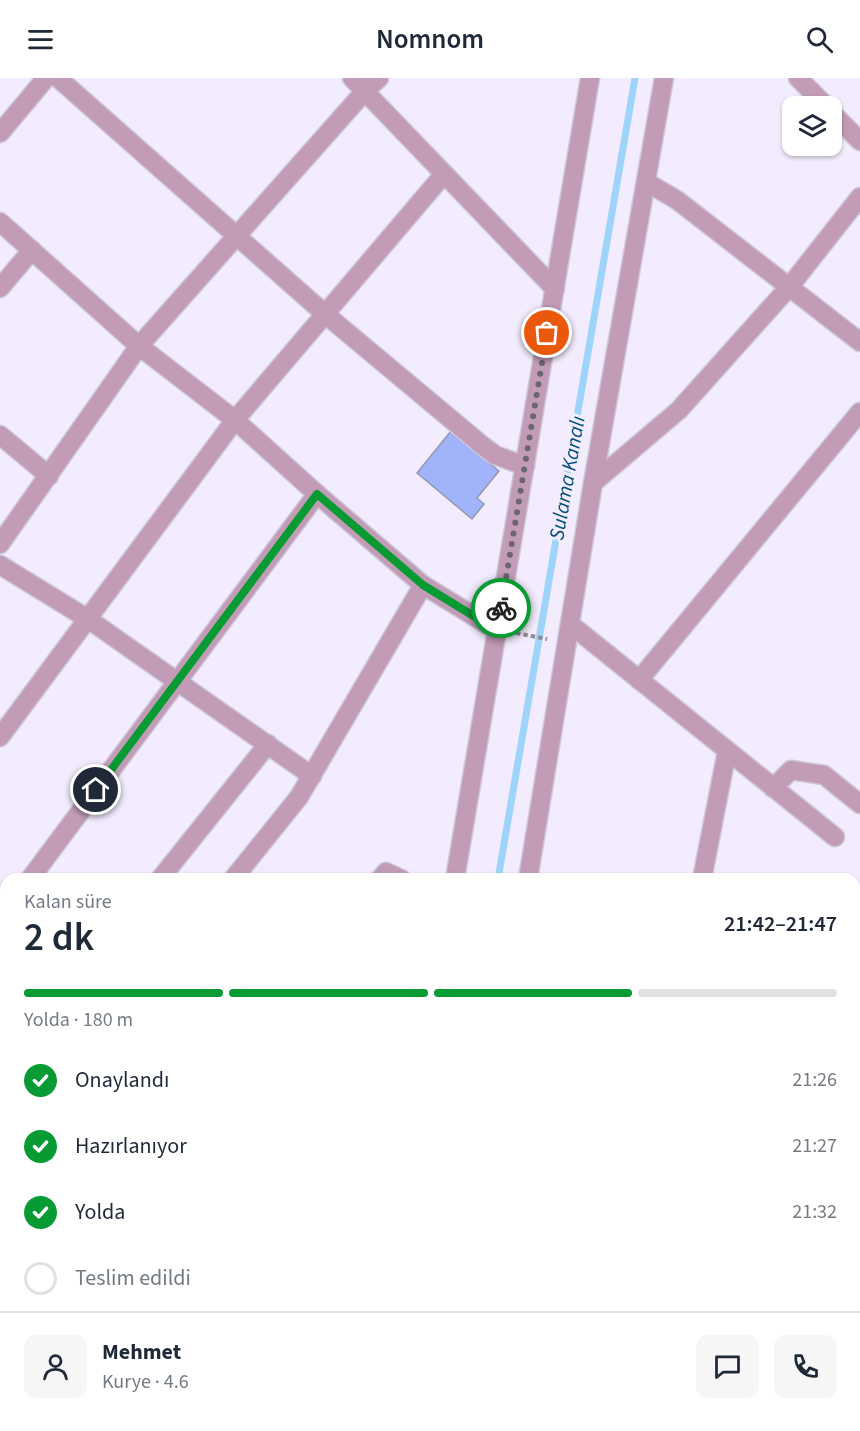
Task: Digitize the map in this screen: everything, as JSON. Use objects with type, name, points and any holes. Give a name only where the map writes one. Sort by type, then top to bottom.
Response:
[{"type":"street","points":[[0,133],[46,78]]},
{"type":"street","points":[[58,78],[325,314],[483,446],[495,455],[525,466]]},
{"type":"street","points":[[0,544],[139,346],[237,235],[359,84],[379,78]]},
{"type":"street","points":[[455,873],[504,631],[525,466],[590,78]]},
{"type":"street","points":[[529,873],[593,483],[664,78]]},
{"type":"street","points":[[798,78],[816,96]]},
{"type":"street","points":[[359,84],[555,289]]},
{"type":"street","points":[[842,123],[860,141]]},
{"type":"street","points":[[0,736],[236,420],[444,174]]},
{"type":"street","points":[[646,182],[677,200],[860,342]]},
{"type":"street","points":[[593,483],[679,410],[790,286],[860,197]]},
{"type":"street","points":[[0,222],[139,346],[236,420],[317,494],[423,585],[504,631]]},
{"type":"street","points":[[0,288],[32,250]]},
{"type":"street","points":[[639,680],[860,412]]},
{"type":"street","points":[[0,435],[49,476]]},
{"type":"street","points":[[34,873],[317,494]]},
{"type":"street","points":[[0,565],[88,620],[312,776]]},
{"type":"street","points":[[238,873],[299,797],[423,585]]},
{"type":"street","points":[[570,624],[835,837]]},
{"type":"street","points":[[165,873],[268,744]]},
{"type":"street","points":[[703,873],[727,751]]},
{"type":"street","points":[[773,788],[791,770],[824,776],[860,804]]},
{"type":"path","points":[[504,631],[556,641]]},
{"type":"building","points":[[451,431],[499,471],[477,498],[484,504],[472,519],[417,473]]},
{"type":"waterway","name":"Sulama Kanalı","points":[[499,873],[635,78]]},
{"type":"way so far","points":[[501,608],[547,333]]},
{"type":"route","points":[[96,790],[317,494],[423,585],[498,631],[501,608]]}]
